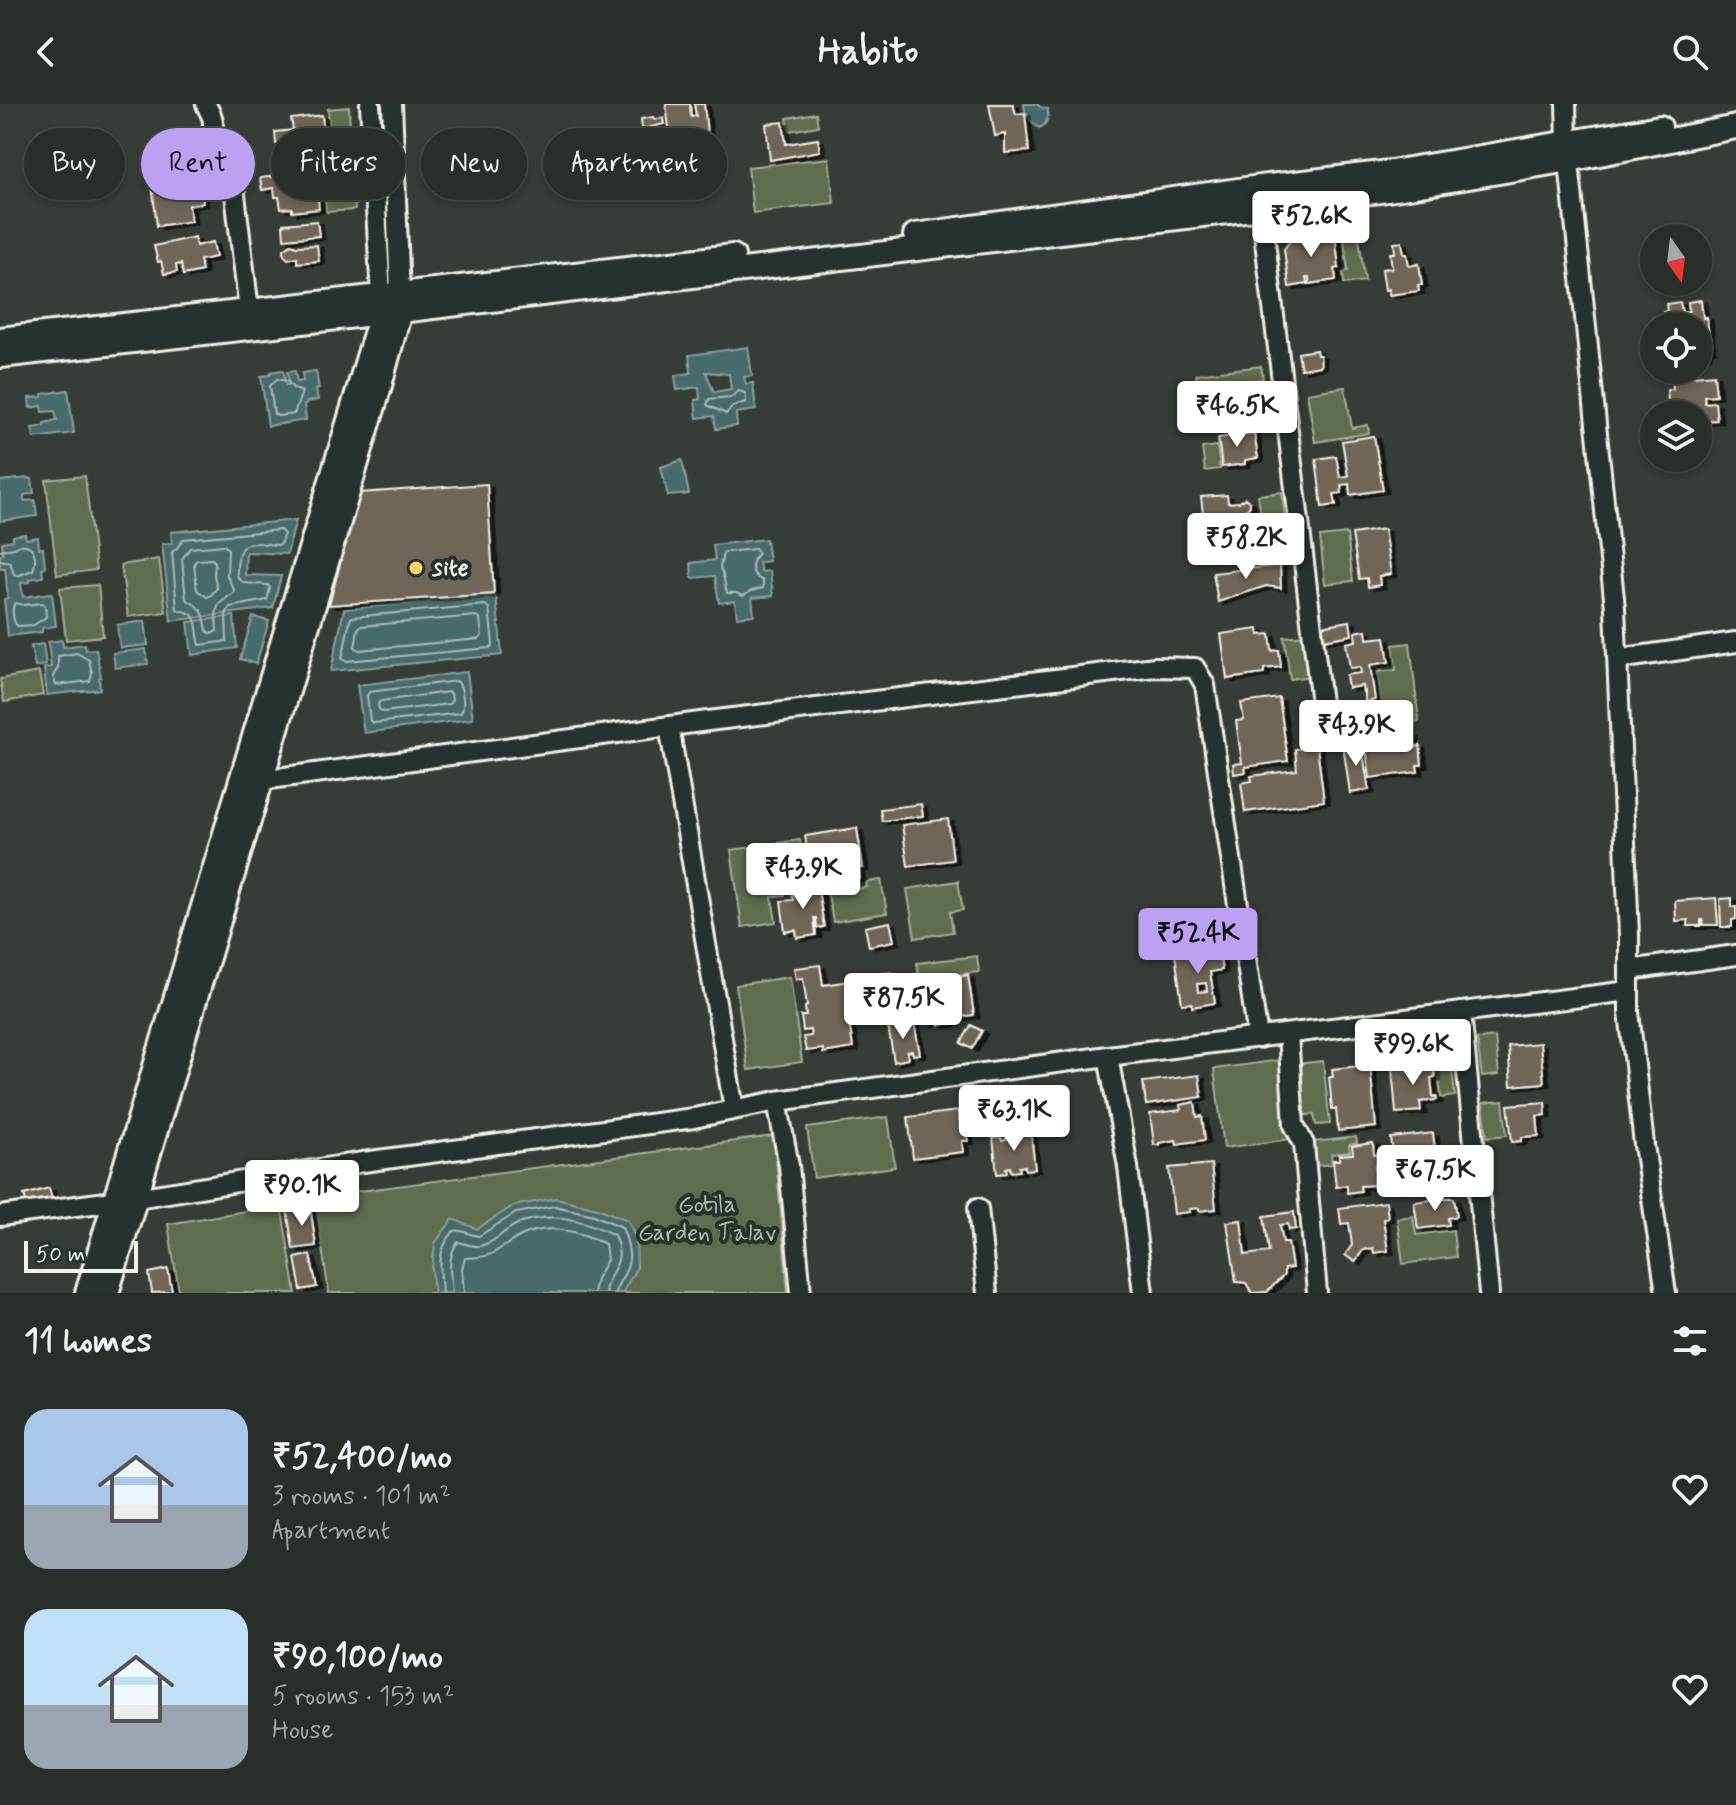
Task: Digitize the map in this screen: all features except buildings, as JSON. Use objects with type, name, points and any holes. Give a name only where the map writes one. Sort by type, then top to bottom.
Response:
[{"type":"main road","points":[[0,339],[249,310],[390,303],[1261,208],[1415,186],[1736,112]]},
{"type":"main road","points":[[0,356],[1260,187],[1568,151],[1736,127]]},
{"type":"main road","points":[[87,1293],[126,1200],[262,780],[379,389],[390,303]]},
{"type":"main road","points":[[107,1293],[126,1200],[374,338],[390,303]]},
{"type":"street","points":[[206,104],[214,120],[210,150],[213,159],[222,168],[232,170],[249,310]]},
{"type":"street","points":[[370,104],[390,303]]},
{"type":"street","points":[[390,303],[392,104]]},
{"type":"street","points":[[1566,104],[1568,151],[1609,532],[1618,659],[1629,1012],[1640,1118],[1666,1293]]},
{"type":"street","points":[[1261,208],[1325,736]]},
{"type":"street","points":[[1618,659],[1736,642]]},
{"type":"street","points":[[262,780],[669,726],[1155,667],[1195,668],[1205,685],[1258,1038]]},
{"type":"street","points":[[669,726],[734,1109]]},
{"type":"street","points":[[1629,970],[1736,955]]},
{"type":"street","points":[[0,1216],[126,1200],[350,1163],[694,1118],[777,1101],[1629,991]]},
{"type":"street","points":[[1461,1012],[1489,1293]]},
{"type":"street","points":[[1288,1034],[1294,1125],[1304,1144],[1317,1293]]},
{"type":"street","points":[[1108,1056],[1128,1167],[1143,1293]]},
{"type":"street","points":[[777,1101],[789,1166],[801,1293]]},
{"type":"street","points":[[978,1208],[987,1293]]},
{"type":"green space","points":[[349,107],[350,128],[329,128],[328,109]]},
{"type":"green space","points":[[816,113],[818,126],[789,131],[787,118]]},
{"type":"green space","points":[[829,158],[834,203],[753,213],[748,167]]},
{"type":"green space","points":[[325,200],[354,200],[355,210],[326,212]]},
{"type":"green space","points":[[1357,223],[1365,281],[1344,284],[1343,272],[1348,271],[1342,225]]},
{"type":"green space","points":[[1261,366],[1263,379],[1198,388],[1196,374]]},
{"type":"green space","points":[[1345,387],[1352,428],[1368,425],[1369,433],[1315,442],[1307,393]]},
{"type":"green space","points":[[1217,446],[1220,469],[1205,471],[1202,448]]},
{"type":"green space","points":[[85,476],[96,570],[57,575],[46,480]]},
{"type":"green space","points":[[1282,492],[1286,527],[1263,530],[1258,495]]},
{"type":"green space","points":[[1347,534],[1353,581],[1325,584],[1320,537]]},
{"type":"green space","points":[[159,559],[166,612],[128,617],[121,565]]},
{"type":"green space","points":[[98,585],[103,636],[66,640],[60,588]]},
{"type":"green space","points":[[1305,635],[1311,676],[1290,679],[1284,637]]},
{"type":"green space","points":[[1410,643],[1419,721],[1393,724],[1392,710],[1382,711],[1377,672],[1396,670],[1393,645]]},
{"type":"green space","points":[[39,672],[43,695],[4,702],[0,679]]},
{"type":"green space","points":[[800,840],[805,878],[784,882],[785,895],[772,897],[776,922],[742,927],[731,850]]},
{"type":"green space","points":[[881,880],[887,913],[833,922],[827,889],[847,886],[848,891],[867,887],[866,882]]},
{"type":"green space","points":[[958,881],[963,910],[950,912],[953,932],[915,938],[907,889]]},
{"type":"green space","points":[[977,956],[979,972],[919,979],[917,963]]},
{"type":"green space","points":[[892,972],[897,1011],[867,1015],[862,976]]},
{"type":"green space","points":[[790,977],[802,1062],[748,1070],[736,985]]},
{"type":"green space","points":[[1495,1037],[1499,1075],[1482,1077],[1477,1039]]},
{"type":"green space","points":[[1449,1044],[1455,1096],[1441,1098],[1437,1060],[1387,1066],[1386,1051]]},
{"type":"green space","points":[[1288,1059],[1299,1138],[1224,1148],[1214,1069]]},
{"type":"green space","points":[[1323,1061],[1330,1124],[1316,1125],[1314,1114],[1301,1116],[1295,1064]]},
{"type":"green space","points":[[1503,1101],[1507,1135],[1487,1137],[1483,1103]]},
{"type":"green space","points":[[888,1117],[895,1167],[814,1178],[807,1128]]},
{"type":"green space","name":"Gotila Garden Talav","points":[[774,1136],[788,1293],[329,1293],[314,1197]]},
{"type":"green space","points":[[1356,1137],[1357,1143],[1349,1145],[1350,1152],[1331,1154],[1332,1164],[1316,1166],[1314,1142]]},
{"type":"green space","points":[[281,1205],[296,1293],[179,1293],[168,1224]]},
{"type":"green space","points":[[1413,1216],[1416,1235],[1453,1230],[1456,1257],[1403,1264],[1397,1218]]},
{"type":"water","points":[[1024,104],[1037,104],[1048,109],[1044,125],[1039,128],[1033,123]]},
{"type":"water","points":[[748,347],[752,376],[744,377],[746,384],[753,383],[756,410],[736,413],[737,426],[716,429],[714,416],[697,418],[695,400],[700,399],[699,387],[677,390],[675,375],[691,373],[689,355]],"holes":[[[706,372],[729,374],[731,389],[714,392]]]},
{"type":"water","points":[[283,370],[286,385],[289,385],[287,372],[295,371],[297,382],[303,381],[302,373],[316,371],[318,400],[304,405],[306,420],[268,426],[261,376]]},
{"type":"water","points":[[68,390],[74,433],[34,438],[32,428],[57,420],[55,411],[43,412],[42,406],[30,408],[29,398]]},
{"type":"water","points":[[682,460],[689,494],[668,496],[661,467]]},
{"type":"water","points":[[32,479],[34,493],[24,495],[24,501],[35,500],[37,516],[0,521],[0,481]]},
{"type":"water","points":[[296,520],[287,554],[246,552],[245,575],[281,576],[273,608],[171,621],[162,544],[172,543],[171,532]]},
{"type":"water","points":[[25,534],[26,539],[38,537],[45,567],[42,568],[43,577],[21,583],[23,597],[52,593],[56,626],[42,628],[42,632],[8,636],[5,568],[0,568],[2,542]]},
{"type":"water","points":[[766,539],[769,561],[759,563],[761,572],[770,571],[773,596],[752,598],[754,615],[737,617],[735,601],[719,603],[715,576],[692,578],[691,563],[715,560],[713,545]]},
{"type":"water","points":[[496,596],[502,655],[331,671],[344,609]]},
{"type":"water","points":[[234,616],[237,648],[192,655],[188,622]]},
{"type":"water","points":[[253,617],[269,621],[256,664],[240,659]]},
{"type":"water","points":[[145,621],[148,645],[120,648],[117,625]]},
{"type":"water","points":[[62,640],[63,647],[85,644],[86,650],[96,649],[100,689],[47,695],[44,668],[51,667],[48,642]]},
{"type":"water","points":[[43,644],[46,665],[35,667],[31,646]]},
{"type":"water","points":[[146,649],[148,664],[115,668],[113,653]]},
{"type":"water","points":[[467,672],[473,719],[364,733],[357,685]]},
{"type":"water","points":[[556,1198],[597,1208],[628,1220],[636,1239],[637,1267],[622,1293],[434,1293],[432,1269],[435,1243],[453,1219],[477,1229],[513,1206]]},
{"type":"place","name":"site","points":[[416,568]]}]
